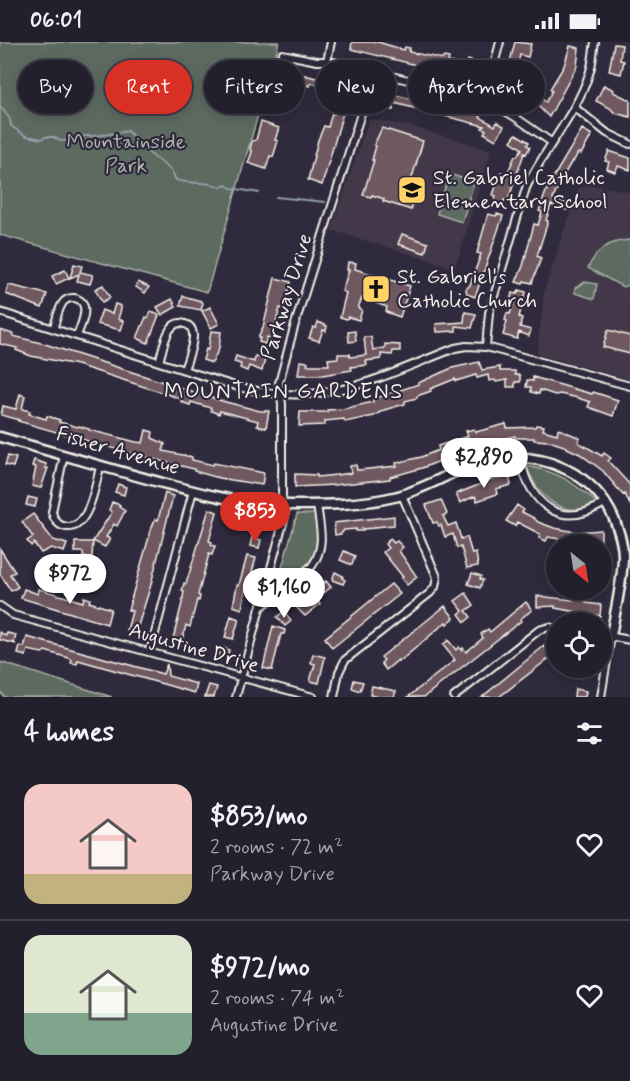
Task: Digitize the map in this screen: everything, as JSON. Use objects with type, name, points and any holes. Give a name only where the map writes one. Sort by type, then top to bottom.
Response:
[{"type":"street","points":[[327,60],[331,42]]},
{"type":"street","points":[[495,60],[500,42]]},
{"type":"street","points":[[486,347],[489,314],[526,188],[551,142],[574,107],[590,73],[595,42]]},
{"type":"street","points":[[282,54],[316,61]]},
{"type":"street","points":[[574,107],[608,133],[630,144]]},
{"type":"street","name":"Parkway Drive","points":[[236,697],[285,516],[282,496],[279,383],[295,324],[361,114]]},
{"type":"street","points":[[510,114],[551,142]]},
{"type":"street","points":[[54,327],[63,302],[69,298],[76,298],[82,302],[85,309],[77,336]]},
{"type":"street","points":[[0,312],[54,327],[255,392],[280,395],[320,394],[359,386],[455,348],[466,346],[486,347],[630,386]]},
{"type":"street","points":[[159,362],[168,333],[174,324],[181,322],[189,325],[193,331],[184,370]]},
{"type":"street","name":"Fisher Avenue","points":[[0,437],[100,467],[192,491],[236,500],[284,505],[371,501],[402,495],[494,459],[533,458],[550,462],[591,484],[606,502],[620,535],[623,554],[611,612]]},
{"type":"street","points":[[64,455],[52,512],[54,519],[61,526],[71,528],[81,523],[87,512],[100,467]]},
{"type":"street","points":[[520,458],[530,489],[544,505],[558,513],[578,515],[594,510],[606,502]]},
{"type":"street","points":[[150,652],[192,491]]},
{"type":"street","points":[[334,697],[339,672],[345,660],[435,587],[437,577],[402,495]]},
{"type":"street","points":[[261,607],[312,566],[318,557],[322,547],[317,505]]},
{"type":"street","name":"Augustine Drive","points":[[0,606],[13,615],[313,697]]},
{"type":"street","points":[[454,697],[539,630],[546,628]]},
{"type":"street","points":[[612,636],[630,639]]},
{"type":"street","points":[[601,697],[603,678]]},
{"type":"shaded area","name":"St. Gabriel Catholic Elementary School","points":[[369,119],[413,127],[491,150],[455,268],[331,230]]},
{"type":"shaded area","points":[[593,185],[630,192],[630,380],[537,354],[544,292],[578,188]]},
{"type":"green space","name":"Mountainside Park","points":[[0,42],[279,42],[274,60],[204,60],[204,114],[258,114],[207,292],[0,235]]},
{"type":"green space","points":[[449,174],[474,182],[462,222],[437,214]]},
{"type":"green space","points":[[630,240],[629,285],[623,287],[588,268],[604,247]]},
{"type":"green space","points":[[585,282],[597,284],[594,299],[575,293],[575,288]]},
{"type":"green space","points":[[527,466],[564,478],[596,502],[584,508],[573,509],[553,503],[537,487]]},
{"type":"green space","points":[[297,514],[315,514],[317,553],[302,570],[277,585]]},
{"type":"green space","points":[[0,662],[112,697],[4,697],[0,691]]},
{"type":"building","points":[[352,42],[378,42],[404,50],[405,47],[410,48],[409,52],[443,59],[444,57],[449,58],[448,60],[408,60],[408,63],[351,49]]},
{"type":"building","points":[[515,42],[531,44],[528,57],[520,55],[519,60],[510,60]]},
{"type":"building","points":[[614,44],[622,45],[620,60],[624,61],[621,74],[609,71]]},
{"type":"building","points":[[570,46],[579,48],[577,66],[549,117],[545,113],[545,101],[564,66]]},
{"type":"building","points":[[304,75],[316,78],[316,84],[311,83],[310,86],[304,84]]},
{"type":"building","points":[[604,85],[630,100],[630,117],[615,113],[596,101]]},
{"type":"building","points":[[396,95],[408,98],[408,107],[396,104]]},
{"type":"building","points":[[332,114],[343,114],[322,185],[308,180],[318,140],[324,126],[328,127]]},
{"type":"building","points":[[437,114],[477,114],[495,126],[497,122],[504,126],[496,140],[484,133],[486,130],[482,128],[484,126]]},
{"type":"building","points":[[261,122],[279,128],[273,157],[270,156],[266,169],[248,163],[252,152],[250,149],[252,141],[256,140]]},
{"type":"building","points":[[382,128],[423,141],[411,181],[419,183],[411,210],[372,195],[371,197],[363,195],[374,160],[372,160],[376,146],[374,145]]},
{"type":"building","points":[[582,129],[592,135],[581,154],[578,153],[572,161],[553,199],[569,204],[567,210],[551,205],[537,256],[541,258],[532,283],[516,282],[523,266],[534,224],[538,225],[542,212],[539,211],[551,178]]},
{"type":"building","points":[[516,134],[529,142],[527,145],[530,147],[526,154],[524,153],[508,201],[504,200],[503,207],[494,204],[496,196],[493,195],[501,172],[507,174],[515,156],[522,149],[511,141]]},
{"type":"building","points":[[609,151],[630,158],[630,170],[618,166],[615,172],[607,169],[609,162],[605,161]]},
{"type":"building","points":[[488,214],[503,216],[475,297],[467,294],[466,289],[470,285],[481,254],[477,253]]},
{"type":"building","points":[[402,234],[428,243],[425,253],[398,244]]},
{"type":"building","name":"St. Gabriel's Catholic Church","points":[[348,262],[356,263],[355,269],[410,286],[400,317],[386,312],[387,307],[362,298],[358,308],[362,310],[359,320],[340,317],[346,293],[342,291],[349,270],[347,270]]},
{"type":"building","points":[[74,264],[82,266],[80,272],[93,275],[90,284],[77,281],[79,274],[70,278]]},
{"type":"building","points":[[65,270],[69,278],[56,284],[52,276]]},
{"type":"building","points":[[275,278],[291,282],[271,339],[267,337],[265,344],[259,342],[260,338],[258,338],[263,328]]},
{"type":"building","points":[[138,282],[149,287],[145,293],[136,287]]},
{"type":"building","points":[[9,285],[47,294],[42,308],[6,294]]},
{"type":"building","points":[[103,285],[110,298],[102,302],[95,289]]},
{"type":"building","points":[[519,290],[526,292],[519,317],[522,318],[520,327],[531,330],[529,336],[519,332],[517,339],[503,335],[507,313],[510,314],[514,302],[510,301],[512,293],[517,294]]},
{"type":"building","points":[[183,296],[201,301],[203,303],[201,310],[180,306]]},
{"type":"building","points":[[172,299],[176,307],[162,315],[157,307]]},
{"type":"building","points":[[115,304],[121,306],[118,319],[124,321],[121,330],[97,324],[102,310],[112,314]]},
{"type":"building","points":[[210,307],[219,324],[211,328],[202,311]]},
{"type":"building","points":[[151,312],[159,315],[148,343],[137,338],[146,317],[148,318]]},
{"type":"building","points":[[465,312],[476,314],[472,328],[456,326],[456,331],[437,332],[436,324],[464,322]]},
{"type":"building","points":[[318,322],[327,326],[319,341],[309,338],[313,327],[316,328]]},
{"type":"building","points":[[0,330],[222,401],[260,411],[269,411],[266,428],[257,426],[258,421],[220,411],[219,414],[211,411],[211,408],[191,402],[190,405],[181,402],[182,399],[77,365],[31,356],[16,350],[17,348],[0,344]]},
{"type":"building","points":[[608,330],[630,336],[630,354],[603,347]]},
{"type":"building","points":[[211,331],[221,332],[219,348],[212,363],[203,360],[206,349],[208,350]]},
{"type":"building","points":[[355,331],[356,341],[349,342],[348,332]]},
{"type":"building","points":[[364,337],[371,337],[373,350],[385,348],[385,344],[400,345],[400,351],[393,351],[392,355],[381,354],[381,359],[366,361],[367,365],[351,367],[352,370],[323,375],[298,375],[300,361],[308,362],[307,365],[329,365],[328,359],[338,358],[338,354],[350,354],[350,357],[366,355]]},
{"type":"building","points":[[236,356],[254,362],[255,356],[265,359],[262,371],[249,366],[247,371],[240,368],[241,364],[234,362]]},
{"type":"building","points":[[479,362],[482,370],[500,367],[500,371],[515,371],[515,375],[520,375],[520,382],[515,382],[515,387],[507,387],[507,380],[489,381],[488,375],[477,378],[476,375],[456,381],[455,379],[430,389],[431,391],[417,398],[405,401],[405,404],[384,410],[374,416],[345,422],[344,419],[325,421],[325,425],[299,426],[300,412],[327,412],[327,410],[373,402],[373,399],[419,384],[452,368]]},
{"type":"building","points":[[533,377],[618,400],[613,416],[588,407],[590,402],[578,398],[555,395],[540,390],[539,394],[531,392],[531,387],[526,387],[527,380],[533,381]]},
{"type":"building","points":[[20,394],[25,396],[22,409],[30,411],[29,414],[46,419],[47,416],[60,420],[59,422],[136,442],[143,443],[146,430],[153,432],[152,438],[165,444],[163,451],[192,457],[192,460],[213,465],[214,463],[264,473],[262,485],[219,478],[1,415],[3,406],[16,409]]},
{"type":"building","points":[[506,424],[507,428],[544,426],[543,430],[557,434],[558,429],[580,438],[578,442],[602,456],[604,453],[611,458],[608,461],[630,485],[630,505],[625,494],[623,495],[603,471],[580,454],[549,441],[515,438],[515,436],[480,445],[422,468],[390,477],[390,479],[295,487],[295,474],[317,475],[317,477],[351,473],[350,466],[356,465],[357,470],[397,466],[396,463],[421,457],[439,450],[438,446],[468,436],[466,431],[474,429],[476,432]]},
{"type":"building","points":[[8,456],[16,458],[13,467],[5,465]]},
{"type":"building","points":[[34,460],[46,464],[45,468],[48,468],[41,488],[32,486],[36,467],[32,466]]},
{"type":"building","points":[[509,476],[511,485],[496,489],[497,494],[477,501],[475,496],[460,503],[456,494],[486,482],[486,480]]},
{"type":"building","points":[[118,484],[126,487],[124,495],[115,492]]},
{"type":"building","points":[[165,493],[173,496],[150,588],[136,632],[127,630],[132,611],[128,610],[151,530],[155,519],[158,520]]},
{"type":"building","points":[[28,497],[37,499],[35,507],[26,505]]},
{"type":"building","points":[[441,500],[447,514],[443,516],[448,526],[456,523],[461,539],[467,537],[472,554],[476,553],[478,566],[467,568],[461,547],[457,548],[453,534],[445,537],[441,525],[439,526],[437,522],[433,523],[426,505]]},
{"type":"building","points":[[112,502],[120,505],[119,507],[125,511],[117,526],[114,524],[106,537],[110,539],[105,547],[93,541],[112,512],[109,510]]},
{"type":"building","points":[[517,505],[524,510],[522,512],[538,522],[554,528],[576,532],[601,530],[601,534],[546,534],[546,541],[539,538],[540,534],[517,522],[515,526],[506,521]]},
{"type":"building","points":[[209,509],[217,512],[209,541],[215,546],[212,555],[209,554],[198,595],[200,596],[199,601],[197,600],[190,627],[186,625],[181,645],[172,643],[182,603],[184,583],[186,584]]},
{"type":"building","points":[[33,514],[53,540],[67,544],[64,552],[51,548],[41,553],[34,543],[31,546],[27,541],[33,537],[22,522]]},
{"type":"building","points":[[394,516],[394,525],[362,529],[363,531],[344,530],[341,534],[335,535],[334,523]]},
{"type":"building","points":[[256,519],[265,521],[262,529],[254,527]]},
{"type":"building","points":[[252,537],[261,540],[259,548],[250,546]]},
{"type":"building","points":[[390,539],[394,543],[397,541],[403,547],[399,551],[417,577],[407,585],[383,552],[388,548],[385,544]]},
{"type":"building","points":[[75,542],[93,542],[92,557],[83,557],[83,552],[75,552]]},
{"type":"building","points":[[0,549],[15,572],[10,574],[18,587],[11,591],[0,574]]},
{"type":"building","points":[[344,551],[355,556],[352,565],[340,560]]},
{"type":"building","points":[[247,556],[256,558],[250,579],[248,578],[242,609],[233,606],[237,585],[239,585]]},
{"type":"building","points":[[335,572],[343,576],[345,580],[343,584],[332,580]]},
{"type":"building","points":[[472,573],[481,576],[480,579],[483,580],[480,588],[468,584]]},
{"type":"building","points":[[326,581],[331,587],[324,593],[318,586]]},
{"type":"building","points":[[391,584],[400,594],[332,648],[325,638]]},
{"type":"building","points":[[24,589],[38,594],[39,589],[83,602],[84,597],[90,599],[89,602],[111,609],[107,624],[21,598]]},
{"type":"building","points":[[310,591],[320,604],[305,616],[294,605]]},
{"type":"building","points":[[466,593],[474,605],[466,611],[471,617],[465,622],[459,614],[463,611],[455,601]]},
{"type":"building","points":[[537,596],[546,597],[546,600],[586,600],[586,603],[601,605],[600,612],[578,612],[555,608],[555,606],[537,607]]},
{"type":"building","points":[[526,602],[532,610],[520,619],[521,621],[424,697],[408,697],[455,660],[443,645],[448,640],[456,650],[459,647],[466,652],[483,638],[481,634],[488,629],[490,632]]},
{"type":"building","points":[[445,606],[454,618],[386,670],[381,663],[384,660],[381,657]]},
{"type":"building","points":[[284,611],[291,621],[285,626],[277,617]]},
{"type":"building","points":[[231,616],[239,619],[233,639],[225,637]]},
{"type":"building","points":[[273,626],[285,630],[284,634],[281,634],[272,670],[263,668]]},
{"type":"building","points":[[0,632],[6,636],[7,633],[16,635],[14,643],[16,644],[0,640]]},
{"type":"building","points":[[27,637],[163,674],[167,664],[168,676],[197,684],[195,693],[78,660],[77,664],[71,663],[72,660],[69,658],[45,651],[42,653],[28,650],[26,656],[18,654],[20,646],[24,647]]},
{"type":"building","points":[[544,646],[546,661],[499,697],[482,697]]},
{"type":"building","points":[[221,647],[229,650],[227,658],[218,656]]},
{"type":"building","points":[[313,654],[325,657],[319,683],[310,681],[315,664],[311,663]]},
{"type":"building","points":[[354,680],[363,682],[360,691],[352,688]]},
{"type":"building","points":[[209,685],[217,687],[214,697],[205,697]]},
{"type":"building","points":[[372,686],[396,691],[394,697],[370,695]]},
{"type":"building","points":[[575,689],[586,691],[585,697],[574,697]]},
{"type":"waterway","points":[[0,106],[10,119],[11,126],[26,136],[42,139],[54,137],[63,141],[79,140],[83,136],[128,131],[141,147],[171,170],[176,180],[221,187],[226,185],[259,193]]},
{"type":"waterway","points":[[276,197],[325,202]]},
{"type":"place","name":"St. Gabriel Catholic Elementary School","points":[[412,190]]},
{"type":"place","name":"St. Gabriel's Catholic Church","points":[[376,289]]},
{"type":"district","name":"MOUNTAIN GARDENS","points":[[284,392]]}]
